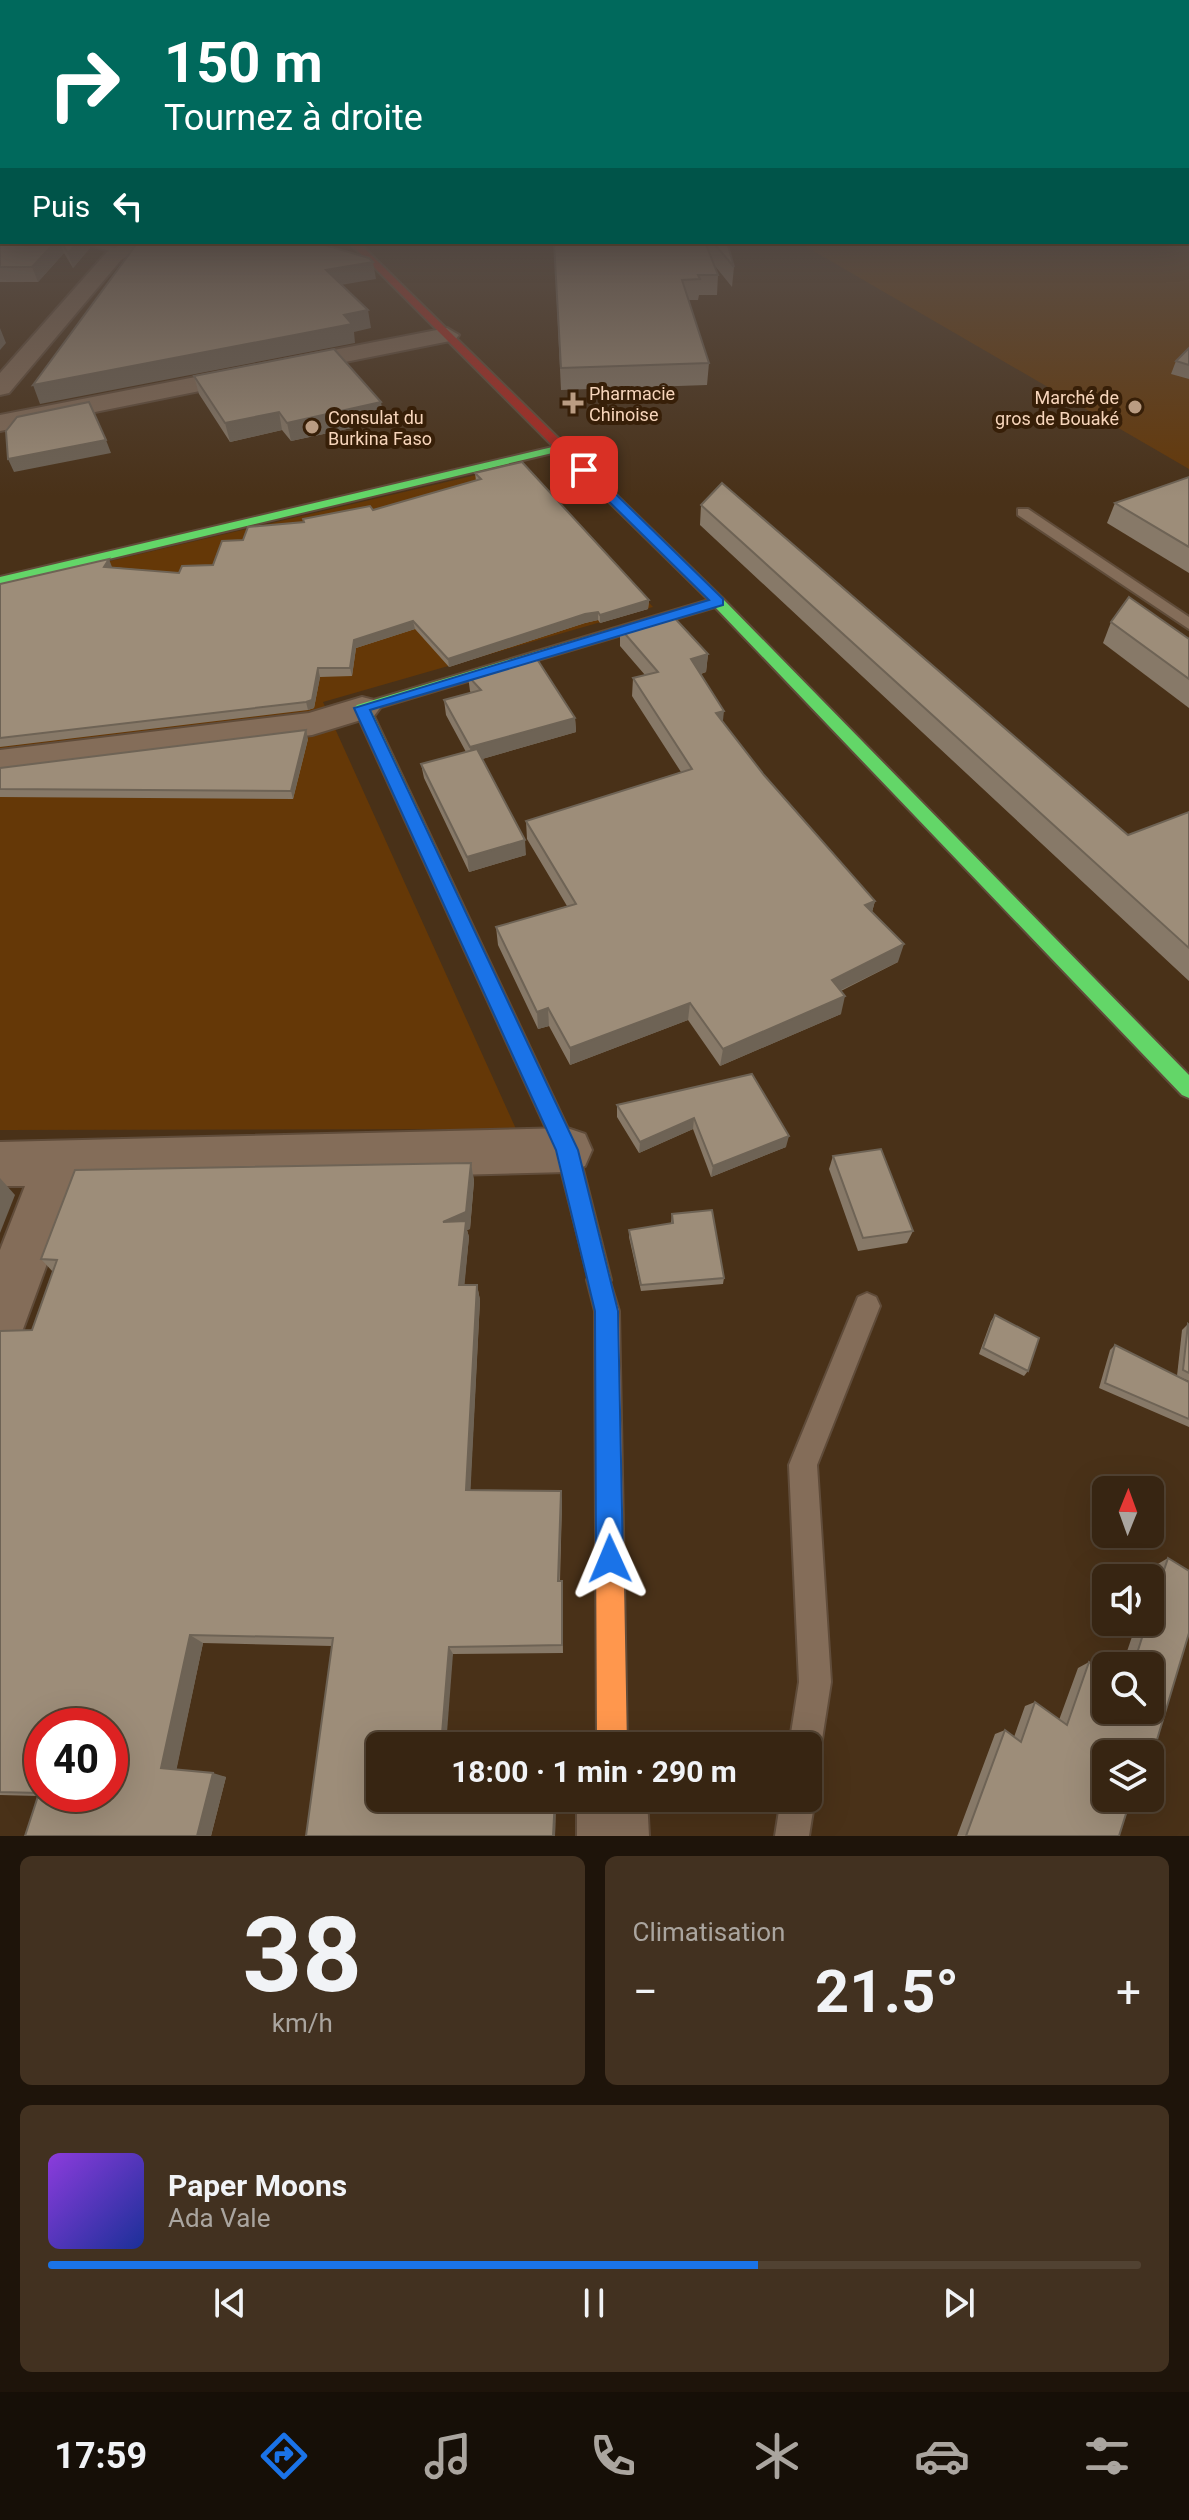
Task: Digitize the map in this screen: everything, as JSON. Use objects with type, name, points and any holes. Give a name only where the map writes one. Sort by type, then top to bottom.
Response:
[{"type":"street","points":[[0,388],[60,325]]},
{"type":"street","points":[[437,325],[718,602],[1189,1089]]},
{"type":"street","points":[[0,423],[447,335]]},
{"type":"street","points":[[0,581],[561,448]]},
{"type":"street","points":[[0,762],[312,724],[718,602]]},
{"type":"street","points":[[362,708],[567,1150],[607,1311],[612,1732]]},
{"type":"street","points":[[0,1164],[58,1165],[567,1150]]},
{"type":"street","points":[[0,1321],[58,1165]]},
{"type":"street","points":[[612,1812],[613,1836]]},
{"type":"lane","points":[[1023,512],[1189,624]]},
{"type":"lane","points":[[807,1732],[815,1682],[803,1465],[867,1306]]},
{"type":"lane","points":[[792,1836],[796,1812]]},
{"type":"shaded area","points":[[940,325],[1189,325],[1189,469]]},
{"type":"shaded area","points":[[523,464],[653,607],[323,702],[516,1129],[0,1130],[0,587]]},
{"type":"building","points":[[77,325],[348,325],[33,385]]},
{"type":"building","points":[[559,325],[697,325],[709,363],[561,368]]},
{"type":"building","points":[[1189,348],[1189,365],[1176,361]]},
{"type":"building","points":[[334,349],[381,402],[287,423],[279,412],[225,423],[194,376]]},
{"type":"building","points":[[89,402],[106,440],[8,459],[6,431],[17,417]]},
{"type":"building","points":[[522,462],[649,600],[600,615],[598,612],[585,614],[448,659],[413,621],[354,640],[350,668],[318,668],[312,700],[306,702],[0,738],[0,584],[109,559],[104,567],[179,573],[182,566],[213,565],[222,541],[243,540],[248,527],[304,522],[303,519],[370,506],[373,510],[481,479],[475,473]]},
{"type":"building","points":[[1189,477],[1189,547],[1115,503]]},
{"type":"building","points":[[722,483],[1128,835],[1189,812],[1189,948],[701,505]]},
{"type":"building","points":[[1129,597],[1189,639],[1189,679],[1111,622]]},
{"type":"building","points":[[670,613],[708,654],[691,659],[724,711],[716,713],[764,775],[875,901],[865,905],[904,944],[832,980],[845,996],[723,1049],[690,1003],[570,1048],[548,1008],[537,1012],[496,927],[576,904],[526,821],[692,769],[633,678],[658,672],[620,628]]},
{"type":"building","points":[[535,656],[575,718],[470,747],[444,700],[481,690],[468,676]]},
{"type":"building","points":[[306,730],[291,791],[0,789],[0,768]]},
{"type":"building","points":[[477,749],[525,840],[467,857],[421,764]]},
{"type":"building","points":[[752,1074],[789,1136],[713,1166],[694,1118],[640,1142],[617,1105]]},
{"type":"building","points":[[881,1149],[913,1231],[863,1238],[833,1156]]},
{"type":"building","points":[[471,1163],[466,1212],[443,1222],[466,1221],[459,1285],[477,1285],[466,1490],[561,1491],[558,1581],[562,1581],[562,1645],[449,1647],[442,1732],[366,1732],[366,1812],[554,1812],[553,1836],[306,1836],[333,1638],[190,1635],[161,1768],[213,1773],[197,1836],[25,1836],[33,1812],[128,1812],[128,1708],[24,1708],[24,1793],[0,1792],[0,1331],[32,1330],[57,1260],[41,1259],[75,1170]]},
{"type":"building","points":[[712,1210],[724,1278],[641,1285],[629,1230],[673,1223],[672,1214]]},
{"type":"building","points":[[995,1315],[1039,1338],[1028,1371],[983,1348]]},
{"type":"building","points":[[1189,1325],[1189,1373],[1183,1370]]},
{"type":"building","points":[[1115,1345],[1189,1382],[1189,1419],[1105,1383]]},
{"type":"building","points":[[1168,1558],[1189,1571],[1189,1633],[1164,1716],[1164,1652],[1137,1652],[1143,1636],[1164,1636],[1164,1570]]},
{"type":"building","points":[[1089,1662],[1092,1664],[1092,1724],[1162,1724],[1157,1740],[1092,1740],[1092,1812],[1127,1812],[1119,1836],[966,1836],[1005,1730],[1021,1742],[1035,1702],[1067,1725]]},
{"type":"traffic: fast","points":[[0,581],[561,448]]},
{"type":"traffic: fast","points":[[602,488],[718,602],[1189,1089]]},
{"type":"traffic: fast","points":[[599,1280],[567,1150],[362,708],[718,602]]},
{"type":"traffic: slow","points":[[599,1280],[607,1311],[612,1732]]},
{"type":"traffic: jam","points":[[437,325],[602,488]]},
{"type":"place","name":"Pharmacie Chinoise","points":[[573,403]]},
{"type":"place","name":"Marché de gros de Bouaké","points":[[1135,407]]},
{"type":"place","name":"Consulat du Burkina Faso","points":[[312,427]]},
{"type":"route","points":[[584,470],[718,602],[362,708],[567,1150],[607,1311],[610,1559]]}]
